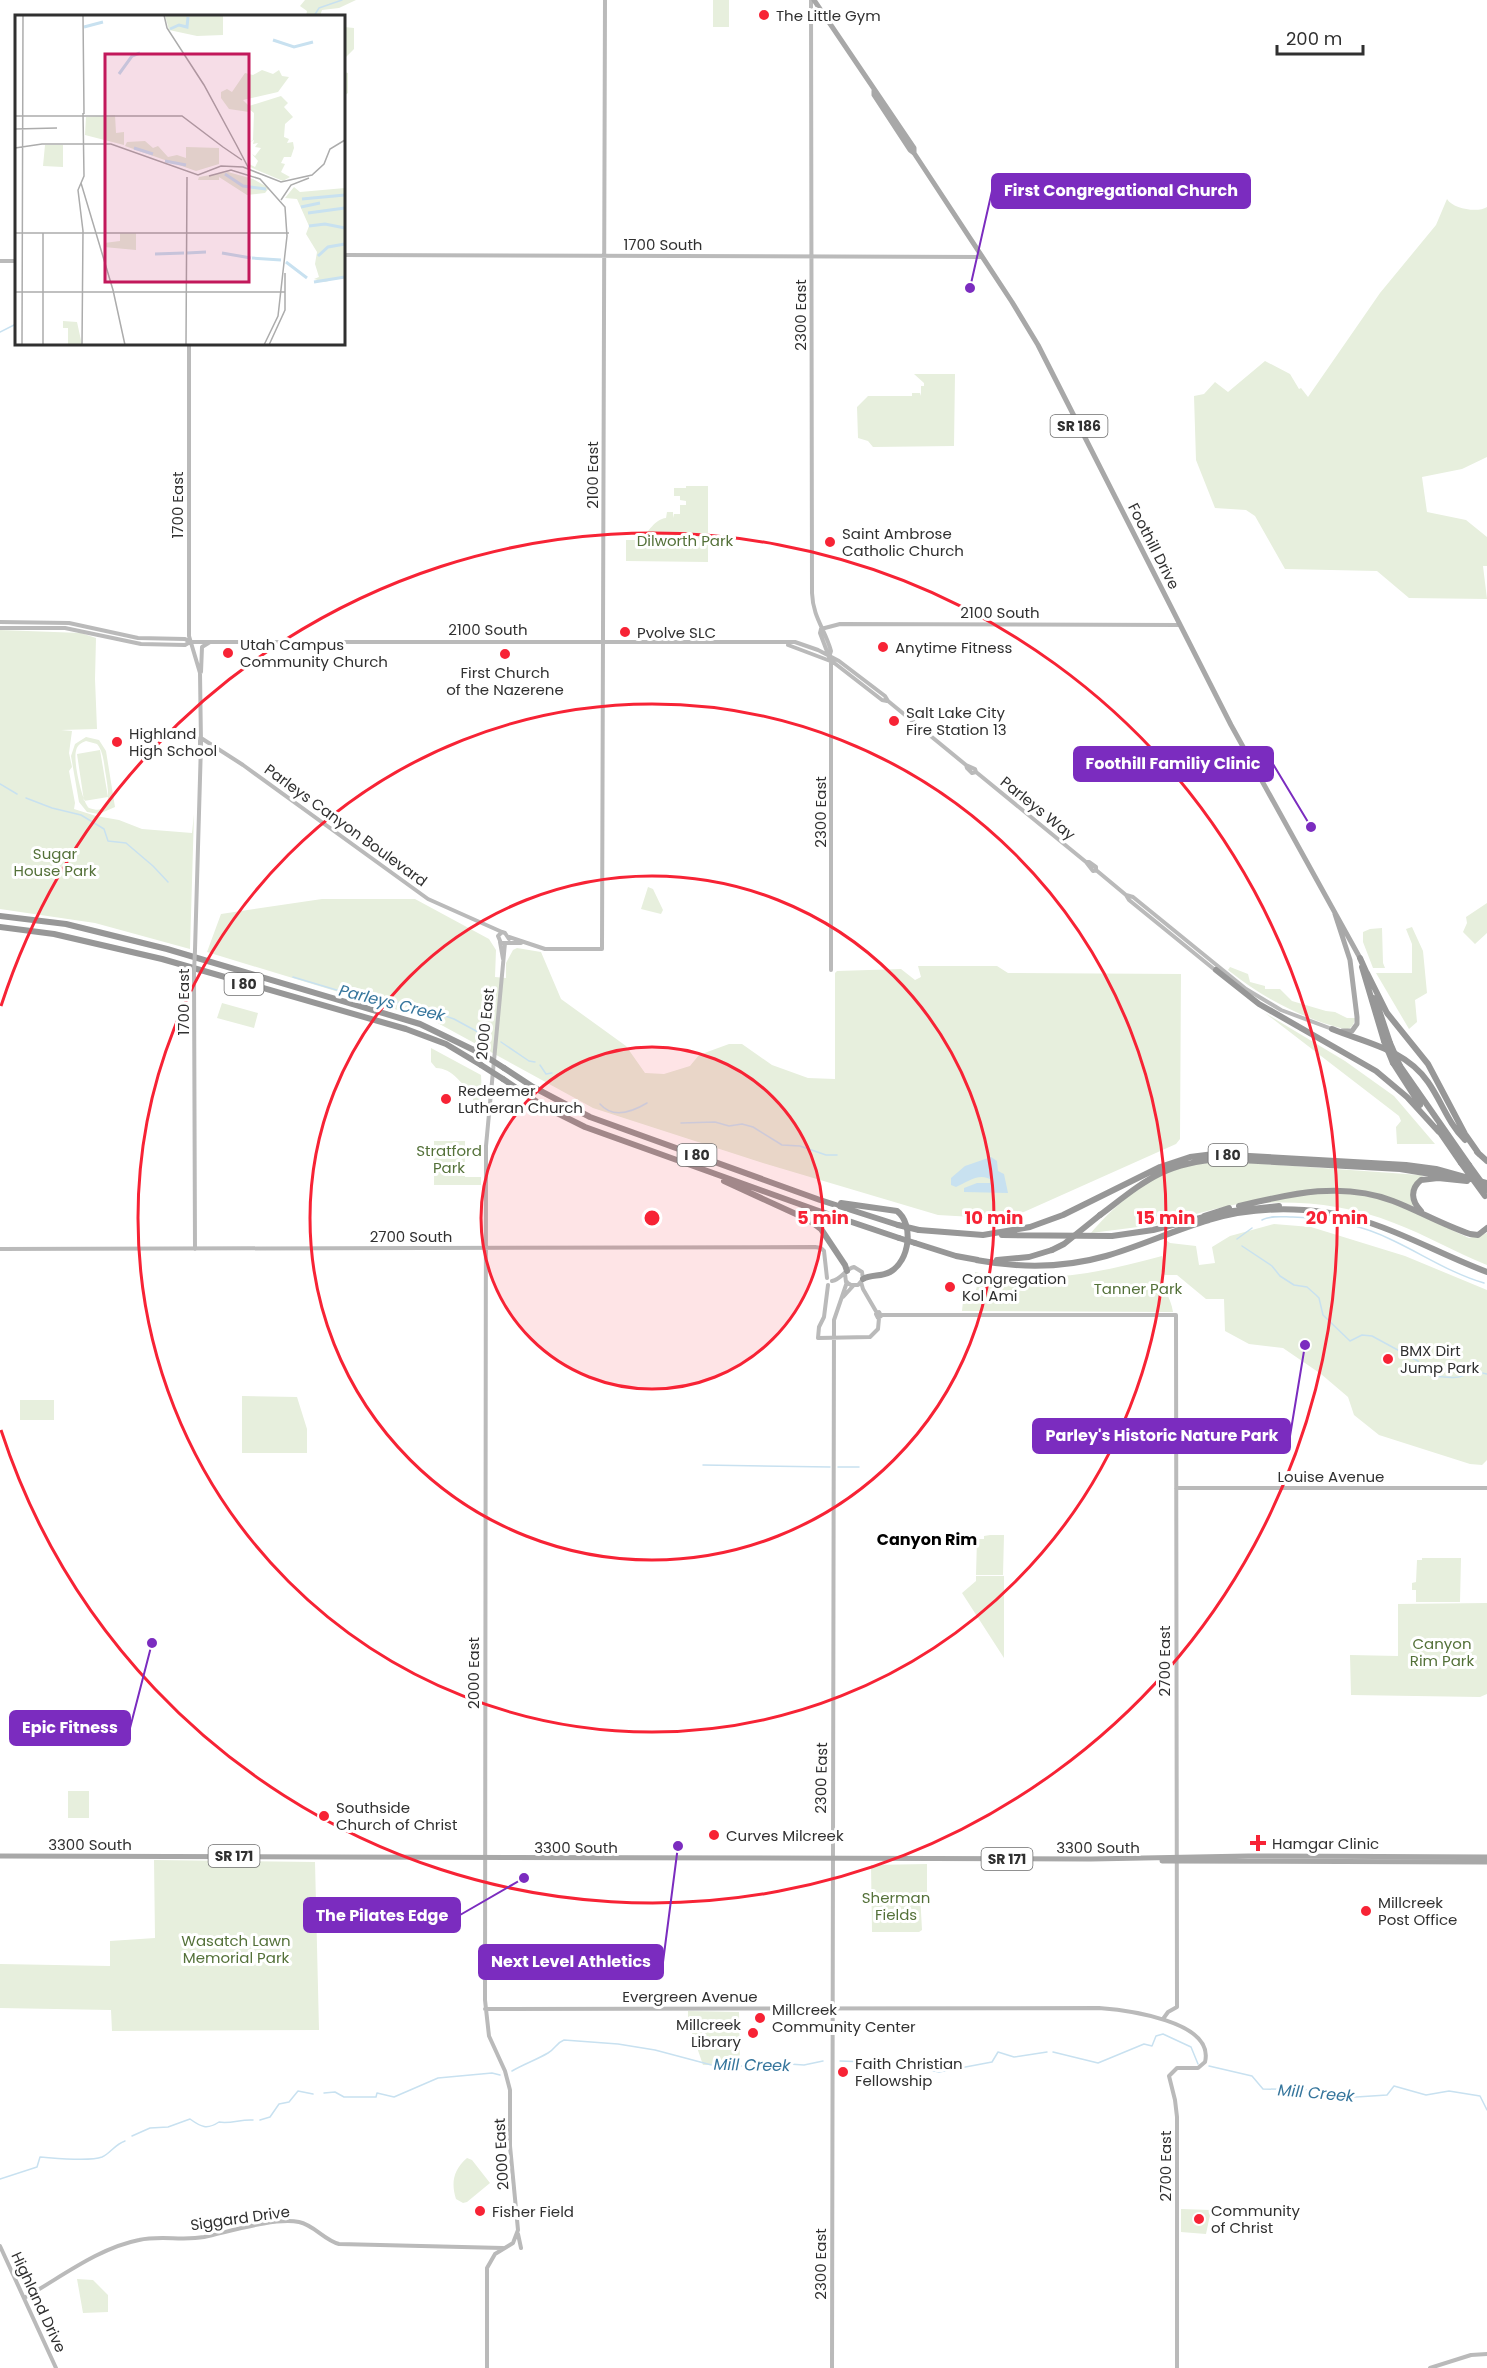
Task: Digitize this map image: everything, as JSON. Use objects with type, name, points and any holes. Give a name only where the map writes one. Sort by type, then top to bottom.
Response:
[{"type":"highway","name":"I 80","points":[[0,914],[98,931],[397,1016],[420,1024],[482,1054],[533,1088],[590,1117],[820,1200],[919,1230],[983,1235],[1030,1227],[1063,1215],[1160,1167],[1190,1157],[1214,1154],[1406,1165],[1436,1169],[1487,1183]]},
{"type":"highway","name":"I 80","points":[[0,927],[75,938],[162,959],[406,1029],[446,1044],[543,1106],[585,1127],[899,1238],[976,1260],[1015,1260],[1052,1250],[1071,1239],[1100,1215],[1162,1172],[1200,1160],[1221,1159],[1422,1171],[1467,1181],[1487,1194]]},
{"type":"highway","points":[[1360,958],[1387,1013],[1428,1064],[1465,1134],[1479,1154]]},
{"type":"highway","points":[[1360,958],[1387,1042],[1400,1066],[1487,1194]]},
{"type":"highway","points":[[1217,969],[1260,1004],[1376,1071],[1407,1097],[1439,1132]]},
{"type":"highway","points":[[1367,973],[1393,1063],[1406,1086],[1439,1132],[1487,1194]]},
{"type":"highway","points":[[1332,1029],[1392,1051],[1407,1059],[1422,1074],[1454,1129],[1487,1161]]},
{"type":"highway","points":[[1435,1094],[1445,1124],[1462,1155]]},
{"type":"highway","points":[[696,1167],[809,1220],[821,1229],[845,1265],[846,1272]]},
{"type":"highway","points":[[1435,1219],[1419,1209],[1415,1203],[1413,1192],[1416,1184],[1427,1178],[1467,1181]]},
{"type":"highway","points":[[1193,1220],[1213,1212],[1292,1193],[1324,1190],[1368,1194],[1391,1200],[1470,1234],[1478,1235],[1487,1228]]},
{"type":"highway","points":[[820,1200],[887,1208],[903,1215],[907,1224],[908,1238],[899,1264],[888,1273],[869,1276],[862,1281]]},
{"type":"highway","points":[[983,1235],[1112,1236],[1153,1230],[1234,1210],[1266,1206],[1318,1207],[1348,1212],[1396,1227],[1487,1270]]},
{"type":"highway","points":[[976,1260],[1028,1266],[1085,1260],[1124,1250],[1211,1219],[1239,1214],[1303,1209],[1346,1215],[1368,1221],[1487,1270]]},
{"type":"main road","name":"Foothill Drive","points":[[813,0],[908,138],[914,153],[1038,345],[1236,735],[1360,958]]},
{"type":"main road","points":[[812,21],[826,17]]},
{"type":"main road","points":[[1332,1029],[1352,1031],[1357,1024],[1350,960],[1336,923],[1334,909]]},
{"type":"main road","name":"3300 South","points":[[0,1857],[145,1855],[486,1859],[1152,1859],[1487,1862]]},
{"type":"main road","name":"3300 South","points":[[1177,1860],[1487,1857]]},
{"type":"street","name":"2100 East","points":[[505,941],[548,949],[602,949],[605,0]]},
{"type":"street","name":"2300 East","points":[[813,0],[812,589],[813,609],[832,662],[831,970]]},
{"type":"street","name":"1700 South","points":[[345,255],[983,257]]},
{"type":"street","name":"1700 East","points":[[189,345],[190,642],[200,676],[201,747],[194,972],[195,1249]]},
{"type":"street","name":"2100 South","points":[[0,622],[69,623],[138,638],[185,639],[190,642]]},
{"type":"street","name":"2100 South","points":[[821,629],[837,624],[1180,625]]},
{"type":"street","name":"2100 South","points":[[0,628],[70,629],[146,645],[185,645],[190,642],[211,641],[604,641],[787,644],[795,642],[829,655]]},
{"type":"street","points":[[200,676],[202,647],[211,641]]},
{"type":"street","name":"2100 South","points":[[787,644],[832,662]]},
{"type":"street","name":"Parleys Way","points":[[829,655],[885,696],[888,701],[966,765],[968,770],[976,772],[1086,862],[1093,871],[1096,870],[1126,895],[1132,896],[1217,969],[1281,1010],[1332,1029]]},
{"type":"street","name":"Parleys Way","points":[[832,662],[882,700],[888,701]]},
{"type":"street","name":"Parleys Canyon Boulevard","points":[[200,738],[243,765],[428,899],[507,934],[505,941]]},
{"type":"street","name":"Parleys Canyon Boulevard","points":[[482,924],[498,937]]},
{"type":"street","points":[[498,937],[502,932]]},
{"type":"street","name":"2000 East","points":[[498,937],[505,941],[486,1146],[485,2009],[489,2036],[505,2071],[510,2090],[510,2146],[521,2248]]},
{"type":"street","name":"2700 South","points":[[0,1249],[821,1248],[824,1251],[827,1278]]},
{"type":"street","points":[[828,1285],[853,1268],[859,1269],[863,1273],[862,1281],[867,1297]]},
{"type":"street","points":[[846,1272],[846,1282]]},
{"type":"street","points":[[827,1278],[835,1280],[854,1286],[867,1297],[879,1315],[878,1329],[870,1337],[818,1338],[819,1327],[825,1316],[828,1285],[825,1282],[827,1278]]},
{"type":"street","points":[[854,1286],[862,1281]]},
{"type":"street","name":"2300 East","points":[[832,2368],[833,1338],[834,1315],[846,1282]]},
{"type":"street","name":"2300 East","points":[[842,1297],[854,1286]]},
{"type":"street","name":"2700 East","points":[[879,1315],[1176,1315],[1177,2007],[1168,2012],[1163,2019],[1198,2037],[1205,2047],[1206,2060],[1198,2068],[1177,2068],[1169,2076],[1176,2100],[1177,2117],[1177,2368]]},
{"type":"street","name":"Louise Avenue","points":[[1176,1488],[1487,1488]]},
{"type":"street","name":"Evergreen Avenue","points":[[485,2009],[1095,2007],[1140,2013],[1163,2019]]},
{"type":"street","name":"Siggard Drive","points":[[24,2298],[90,2260],[133,2241],[149,2238],[204,2237],[235,2229],[291,2221],[306,2224],[327,2239],[339,2244],[504,2248]]},
{"type":"street","points":[[487,2368],[487,2271],[492,2258],[513,2243],[518,2233]]},
{"type":"street","name":"Highland Drive","points":[[0,2246],[56,2368]]},
{"type":"street","points":[[1430,2368],[1463,2357],[1487,2354]]},
{"type":"green space","points":[[305,0],[356,0],[339,8],[322,10],[320,15],[306,15],[307,11],[300,6]]},
{"type":"green space","points":[[713,0],[729,0],[729,27],[713,27]]},
{"type":"green space","points":[[345,27],[354,28],[354,49],[345,58]]},
{"type":"green space","points":[[345,72],[348,73],[348,93],[345,95]]},
{"type":"green space","points":[[1447,199],[1466,209],[1478,210],[1487,207],[1487,457],[1462,469],[1422,477],[1427,512],[1466,520],[1487,537],[1487,566],[1483,566],[1487,599],[1409,598],[1377,571],[1285,569],[1255,516],[1246,510],[1215,508],[1196,460],[1194,396],[1204,394],[1215,382],[1228,392],[1265,361],[1290,374],[1299,389],[1301,388],[1308,397],[1380,293],[1436,225]]},
{"type":"green space","points":[[914,374],[955,374],[954,446],[873,447],[868,441],[858,438],[857,407],[868,396],[912,396],[912,393],[920,393],[921,396],[921,386],[924,386],[924,383]]},
{"type":"green space","name":"Dilworth Park","points":[[686,486],[708,486],[708,562],[626,561],[626,540],[641,540],[655,523],[666,518],[667,512],[673,512],[673,518],[674,514],[680,514],[680,505],[686,505],[686,501],[680,500],[680,496],[674,496],[674,488],[686,488]]},
{"type":"green space","name":"Sugar House Park","points":[[0,630],[81,633],[96,638],[97,729],[61,730],[72,731],[69,753],[72,767],[69,771],[74,809],[119,820],[142,829],[192,833],[194,814],[190,949],[95,923],[0,909]]},
{"type":"green space","points":[[86,737],[99,740],[106,751],[115,807],[99,814],[87,812],[79,802],[71,756],[75,744]],"holes":[[[86,741],[97,744],[103,759],[108,795],[106,806],[97,810],[89,808],[86,804],[75,756],[79,744]]]},
{"type":"green space","points":[[100,750],[108,797],[84,801],[77,754]]},
{"type":"green space","points":[[648,887],[653,889],[663,910],[661,914],[641,909]]},
{"type":"green space","points":[[322,899],[415,899],[489,939],[496,950],[495,977],[506,978],[506,963],[513,950],[517,948],[541,952],[561,999],[626,1046],[645,1073],[664,1074],[690,1066],[699,1055],[729,1044],[742,1044],[772,1065],[808,1078],[835,1079],[835,973],[837,971],[901,969],[915,980],[921,977],[918,966],[997,966],[1008,973],[1181,974],[1180,1139],[1176,1144],[1008,1219],[938,1215],[763,1163],[593,1108],[434,1021],[207,952],[221,914]]},
{"type":"green space","points":[[1487,903],[1487,933],[1475,944],[1463,932],[1467,923],[1466,917]]},
{"type":"green space","points":[[1412,927],[1423,951],[1427,993],[1415,1000],[1417,1022],[1409,1029],[1376,973],[1412,973],[1412,944],[1406,929]]},
{"type":"green space","points":[[1382,928],[1385,968],[1373,968],[1363,942],[1363,932]]},
{"type":"green space","points":[[1230,967],[1248,974],[1250,982],[1265,986],[1265,989],[1280,989],[1292,1001],[1335,1012],[1347,1018],[1355,1018],[1353,1025],[1349,1029],[1344,1029],[1283,1006],[1228,970]]},
{"type":"green space","points":[[222,1003],[258,1013],[254,1028],[217,1018]]},
{"type":"green space","points":[[1265,1013],[1345,1061],[1394,1096],[1435,1144],[1397,1144],[1396,1127],[1401,1121],[1399,1116]]},
{"type":"green space","points":[[431,1048],[481,1075],[483,1112],[472,1114],[473,1098],[452,1074],[436,1068],[431,1062]]},
{"type":"green space","name":"Stratford Park","points":[[434,1141],[465,1141],[465,1177],[481,1177],[481,1185],[434,1185]]},
{"type":"green space","points":[[1223,1161],[1423,1176],[1416,1182],[1413,1206],[1371,1193],[1293,1192],[1154,1225],[1091,1233],[1124,1200],[1163,1173],[1185,1166]]},
{"type":"green space","points":[[1351,1193],[1400,1206],[1469,1238],[1487,1233],[1487,1265],[1406,1228],[1362,1212],[1312,1204],[1262,1203],[1302,1194]]},
{"type":"green space","name":"Tanner Park","points":[[1274,1224],[1311,1227],[1405,1256],[1487,1290],[1487,1460],[1482,1465],[1470,1464],[1379,1435],[1354,1415],[1348,1397],[1321,1374],[1283,1348],[1249,1344],[1225,1331],[1224,1299],[1206,1299],[1177,1275],[1165,1275],[1161,1272],[1173,1312],[962,1311],[963,1301],[974,1297],[977,1286],[975,1272],[1003,1279],[1002,1289],[1004,1275],[1064,1276],[1104,1270],[1162,1256],[1163,1261],[1166,1240],[1170,1243],[1196,1246],[1199,1265],[1215,1263],[1212,1247],[1230,1236]]},
{"type":"green space","points":[[242,1396],[297,1397],[307,1429],[307,1453],[242,1453]]},
{"type":"green space","points":[[20,1400],[54,1400],[54,1420],[20,1420]]},
{"type":"green space","points":[[1004,1535],[1003,1575],[976,1575],[977,1539],[984,1539],[984,1536]]},
{"type":"green space","points":[[1422,1558],[1461,1558],[1460,1602],[1416,1602],[1416,1590],[1412,1590],[1412,1583],[1416,1582],[1417,1560],[1422,1560]]},
{"type":"green space","points":[[976,1576],[1004,1576],[1004,1658],[962,1593],[976,1581]]},
{"type":"green space","name":"Canyon Rim Park","points":[[1487,1603],[1487,1694],[1480,1697],[1351,1695],[1350,1655],[1398,1656],[1398,1604]]},
{"type":"green space","points":[[68,1791],[89,1791],[89,1818],[68,1818]]},
{"type":"green space","name":"Wasatch Lawn Memorial Park","points":[[154,1860],[315,1862],[319,2030],[112,2031],[111,2010],[0,2008],[0,1964],[110,1966],[110,1941],[155,1938]]},
{"type":"green space","name":"Sherman Fields","points":[[927,1864],[927,1893],[920,1893],[922,1930],[919,1932],[872,1932],[871,1865]]},
{"type":"green space","points":[[688,2011],[739,2012],[740,2065],[703,2065],[688,2021]]},
{"type":"green space","points":[[467,2158],[472,2160],[490,2183],[463,2203],[456,2199],[454,2177]]},
{"type":"green space","points":[[1181,2209],[1211,2210],[1206,2234],[1181,2232]]},
{"type":"green space","points":[[77,2279],[93,2280],[108,2295],[108,2312],[83,2313]]},
{"type":"water","points":[[991,1157],[997,1161],[998,1171],[1004,1174],[1008,1193],[964,1192],[964,1188],[977,1183],[990,1183],[991,1180],[982,1177],[956,1187],[951,1185],[951,1178],[965,1166]]},
{"type":"waterway","points":[[315,15],[319,8],[342,0]]},
{"type":"waterway","points":[[0,332],[15,324]]},
{"type":"waterway","name":"Parleys Creek","points":[[0,784],[17,794]]},
{"type":"waterway","name":"Parleys Creek","points":[[26,798],[52,808],[81,815],[104,829],[108,841],[126,843],[168,882]]},
{"type":"waterway","name":"Parleys Creek","points":[[293,977],[360,997],[383,999],[422,1008],[454,1019],[489,1038]]},
{"type":"waterway","name":"Parleys Creek","points":[[501,1042],[529,1061],[535,1062]]},
{"type":"waterway","name":"Parleys Creek","points":[[540,1065],[546,1074],[552,1073]]},
{"type":"waterway","name":"Parleys Creek","points":[[600,1104],[605,1109],[617,1113],[629,1111],[647,1103]]},
{"type":"waterway","name":"Parleys Creek","points":[[681,1123],[715,1122],[729,1126],[742,1124],[753,1127],[782,1145],[800,1146],[826,1155],[837,1155]]},
{"type":"waterway","points":[[1262,1220],[1269,1217],[1306,1218],[1356,1226],[1381,1235],[1449,1269],[1484,1283]]},
{"type":"waterway","points":[[1237,1239],[1252,1228]]},
{"type":"waterway","name":"Parleys Creek","points":[[1242,1246],[1272,1266],[1280,1276],[1294,1285],[1307,1287],[1319,1298],[1323,1315],[1350,1341],[1362,1335],[1372,1336],[1418,1361],[1426,1375],[1457,1377],[1473,1371],[1487,1374]]},
{"type":"waterway","points":[[703,1465],[830,1467]]},
{"type":"waterway","points":[[838,1467],[859,1467]]},
{"type":"waterway","name":"Mill Creek","points":[[1053,2052],[1098,2063],[1144,2044],[1152,2046],[1156,2036],[1163,2034],[1191,2047],[1198,2064]]},
{"type":"waterway","name":"Mill Creek","points":[[512,2071],[548,2053],[564,2040],[618,2044],[655,2050],[719,2067],[804,2065],[823,2061]]},
{"type":"waterway","name":"Mill Creek","points":[[840,2061],[895,2063],[939,2072],[992,2062],[998,2052],[1014,2057],[1047,2052]]},
{"type":"waterway","name":"Mill Creek","points":[[1209,2066],[1252,2076],[1263,2089],[1322,2090],[1341,2098],[1387,2095],[1394,2086],[1426,2095],[1449,2091],[1480,2096],[1487,2110]]},
{"type":"waterway","name":"Mill Creek","points":[[324,2093],[335,2092],[344,2097],[376,2097],[377,2093],[394,2097],[438,2078],[492,2073],[500,2075]]},
{"type":"waterway","name":"Mill Creek","points":[[260,2120],[270,2117],[279,2104],[289,2102],[298,2091],[313,2094]]},
{"type":"waterway","name":"Mill Creek","points":[[132,2136],[150,2128],[168,2127],[190,2119],[207,2127],[219,2122],[253,2120]]},
{"type":"waterway","name":"Mill Creek","points":[[0,2179],[37,2167],[40,2157],[72,2159],[102,2157],[125,2141]]},
{"type":"place","name":"The Little Gym","points":[[764,15]]},
{"type":"place","name":"First Congregational Church","points":[[970,288]]},
{"type":"place","name":"Saint Ambrose Catholic Church","points":[[830,542]]},
{"type":"place","name":"Pvolve SLC","points":[[625,632]]},
{"type":"place","name":"Anytime Fitness","points":[[883,647]]},
{"type":"place","name":"Utah Campus Community Church","points":[[228,653]]},
{"type":"place","name":"First Church of the Nazerene","points":[[505,654]]},
{"type":"place","name":"Salt Lake City Fire Station 13","points":[[894,721]]},
{"type":"place","name":"Highland High School","points":[[117,742]]},
{"type":"place","name":"Foothill Familiy Clinic","points":[[1311,827]]},
{"type":"place","name":"Redeemer Lutheran Church","points":[[446,1099]]},
{"type":"place","name":"Congregation Kol Ami","points":[[950,1287]]},
{"type":"place","name":"Parley's Historic Nature Park","points":[[1305,1345]]},
{"type":"place","name":"BMX Dirt Jump Park","points":[[1388,1359]]},
{"type":"place","name":"Epic Fitness","points":[[152,1643]]},
{"type":"place","name":"Southside Church of Christ","points":[[324,1816]]},
{"type":"place","name":"Curves Milcreek","points":[[714,1835]]},
{"type":"place","name":"Hamgar Clinic","points":[[1258,1843]]},
{"type":"place","name":"Next Level Athletics","points":[[678,1846]]},
{"type":"place","name":"The Pilates Edge","points":[[524,1878]]},
{"type":"place","name":"Millcreek Post Office","points":[[1366,1911]]},
{"type":"place","name":"Millcreek Community Center","points":[[760,2018]]},
{"type":"place","name":"Millcreek Library","points":[[753,2033]]},
{"type":"place","name":"Faith Christian Fellowship","points":[[843,2072]]},
{"type":"place","name":"Fisher Field","points":[[480,2211]]},
{"type":"place","name":"Community of Christ","points":[[1199,2219]]},
{"type":"district","name":"Canyon Rim","points":[[927,1539]]}]
